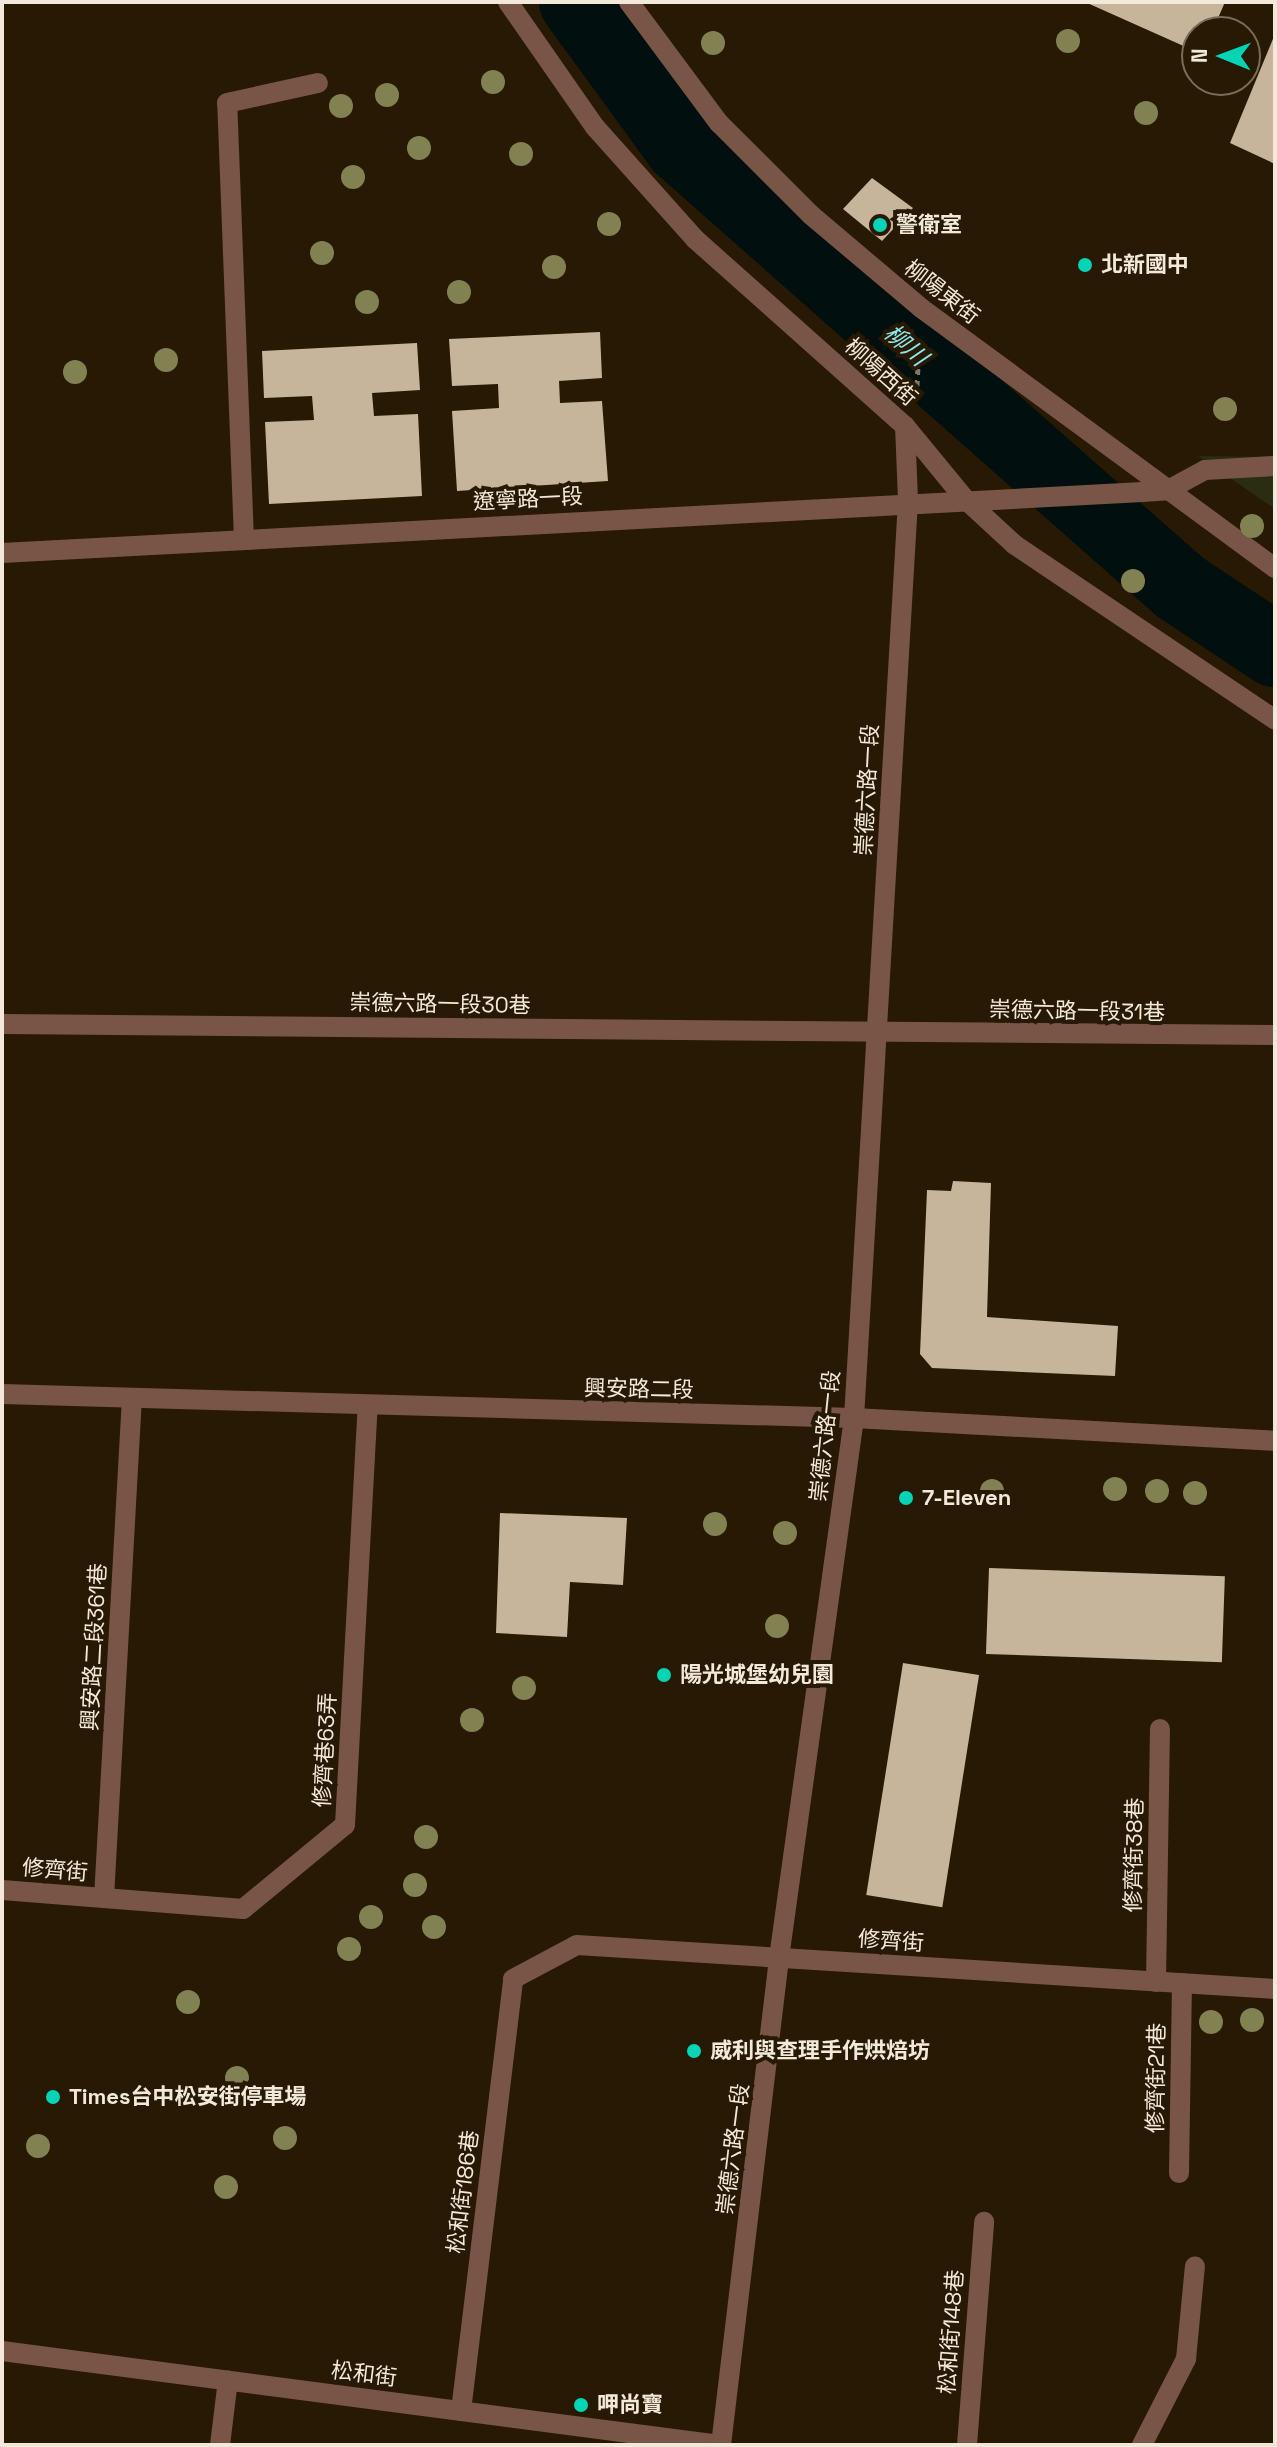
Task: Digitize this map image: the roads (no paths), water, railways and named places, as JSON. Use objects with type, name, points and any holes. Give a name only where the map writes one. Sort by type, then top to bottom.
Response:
[{"type":"street","name":"柳陽西街","points":[[508,2],[595,127],[695,239],[905,426],[965,499],[1015,545],[1275,720]]},
{"type":"street","name":"柳陽東街","points":[[629,2],[719,123],[811,215],[921,308],[1275,568]]},
{"type":"street","points":[[244,540],[227,103],[318,83]]},
{"type":"street","name":"崇德六路一段","points":[[720,2445],[779,1958],[854,1418],[908,500],[905,426]]},
{"type":"street","points":[[1168,490],[1205,470],[1275,466]]},
{"type":"street","name":"遼寧路一段","points":[[2,553],[908,500],[1168,490]]},
{"type":"street","name":"崇德六路一段30巷","points":[[2,1024],[877,1033]]},
{"type":"street","name":"崇德六路一段31巷","points":[[877,1033],[1275,1035]]},
{"type":"street","name":"興安路二段","points":[[2,1394],[854,1418],[1275,1441]]},
{"type":"street","name":"興安路二段361巷","points":[[104,1898],[132,1399]]},
{"type":"street","name":"修齊巷63弄","points":[[104,1898],[243,1909],[345,1825],[368,1406]]},
{"type":"street","name":"修齊街38巷","points":[[1156,1982],[1160,1729]]},
{"type":"street","name":"修齊街","points":[[2,1890],[104,1898]]},
{"type":"street","name":"修齊街","points":[[513,1979],[577,1945],[1275,1989]]},
{"type":"street","name":"松和街186巷","points":[[461,2411],[513,1979]]},
{"type":"street","name":"修齊街21巷","points":[[1179,2173],[1182,1983]]},
{"type":"street","name":"松和街148巷","points":[[967,2445],[984,2222]]},
{"type":"street","points":[[1142,2445],[1186,2359],[1195,2266]]},
{"type":"street","name":"松和街","points":[[2,2351],[720,2445]]},
{"type":"street","points":[[220,2445],[228,2380]]},
{"type":"waterway","name":"柳川","points":[[576,2],[681,146],[1180,587],[1275,650]]},
{"type":"place","name":"警衛室","points":[[880,225]]},
{"type":"place","name":"北新國中","points":[[1085,265]]},
{"type":"place","name":"7-Eleven","points":[[906,1498]]},
{"type":"place","name":"陽光城堡幼兒園","points":[[664,1675]]},
{"type":"place","name":"威利與查理手作烘焙坊","points":[[694,2051]]},
{"type":"place","name":"Times台中松安街停車場","points":[[53,2097]]},
{"type":"place","name":"呷尚寶","points":[[581,2405]]}]
